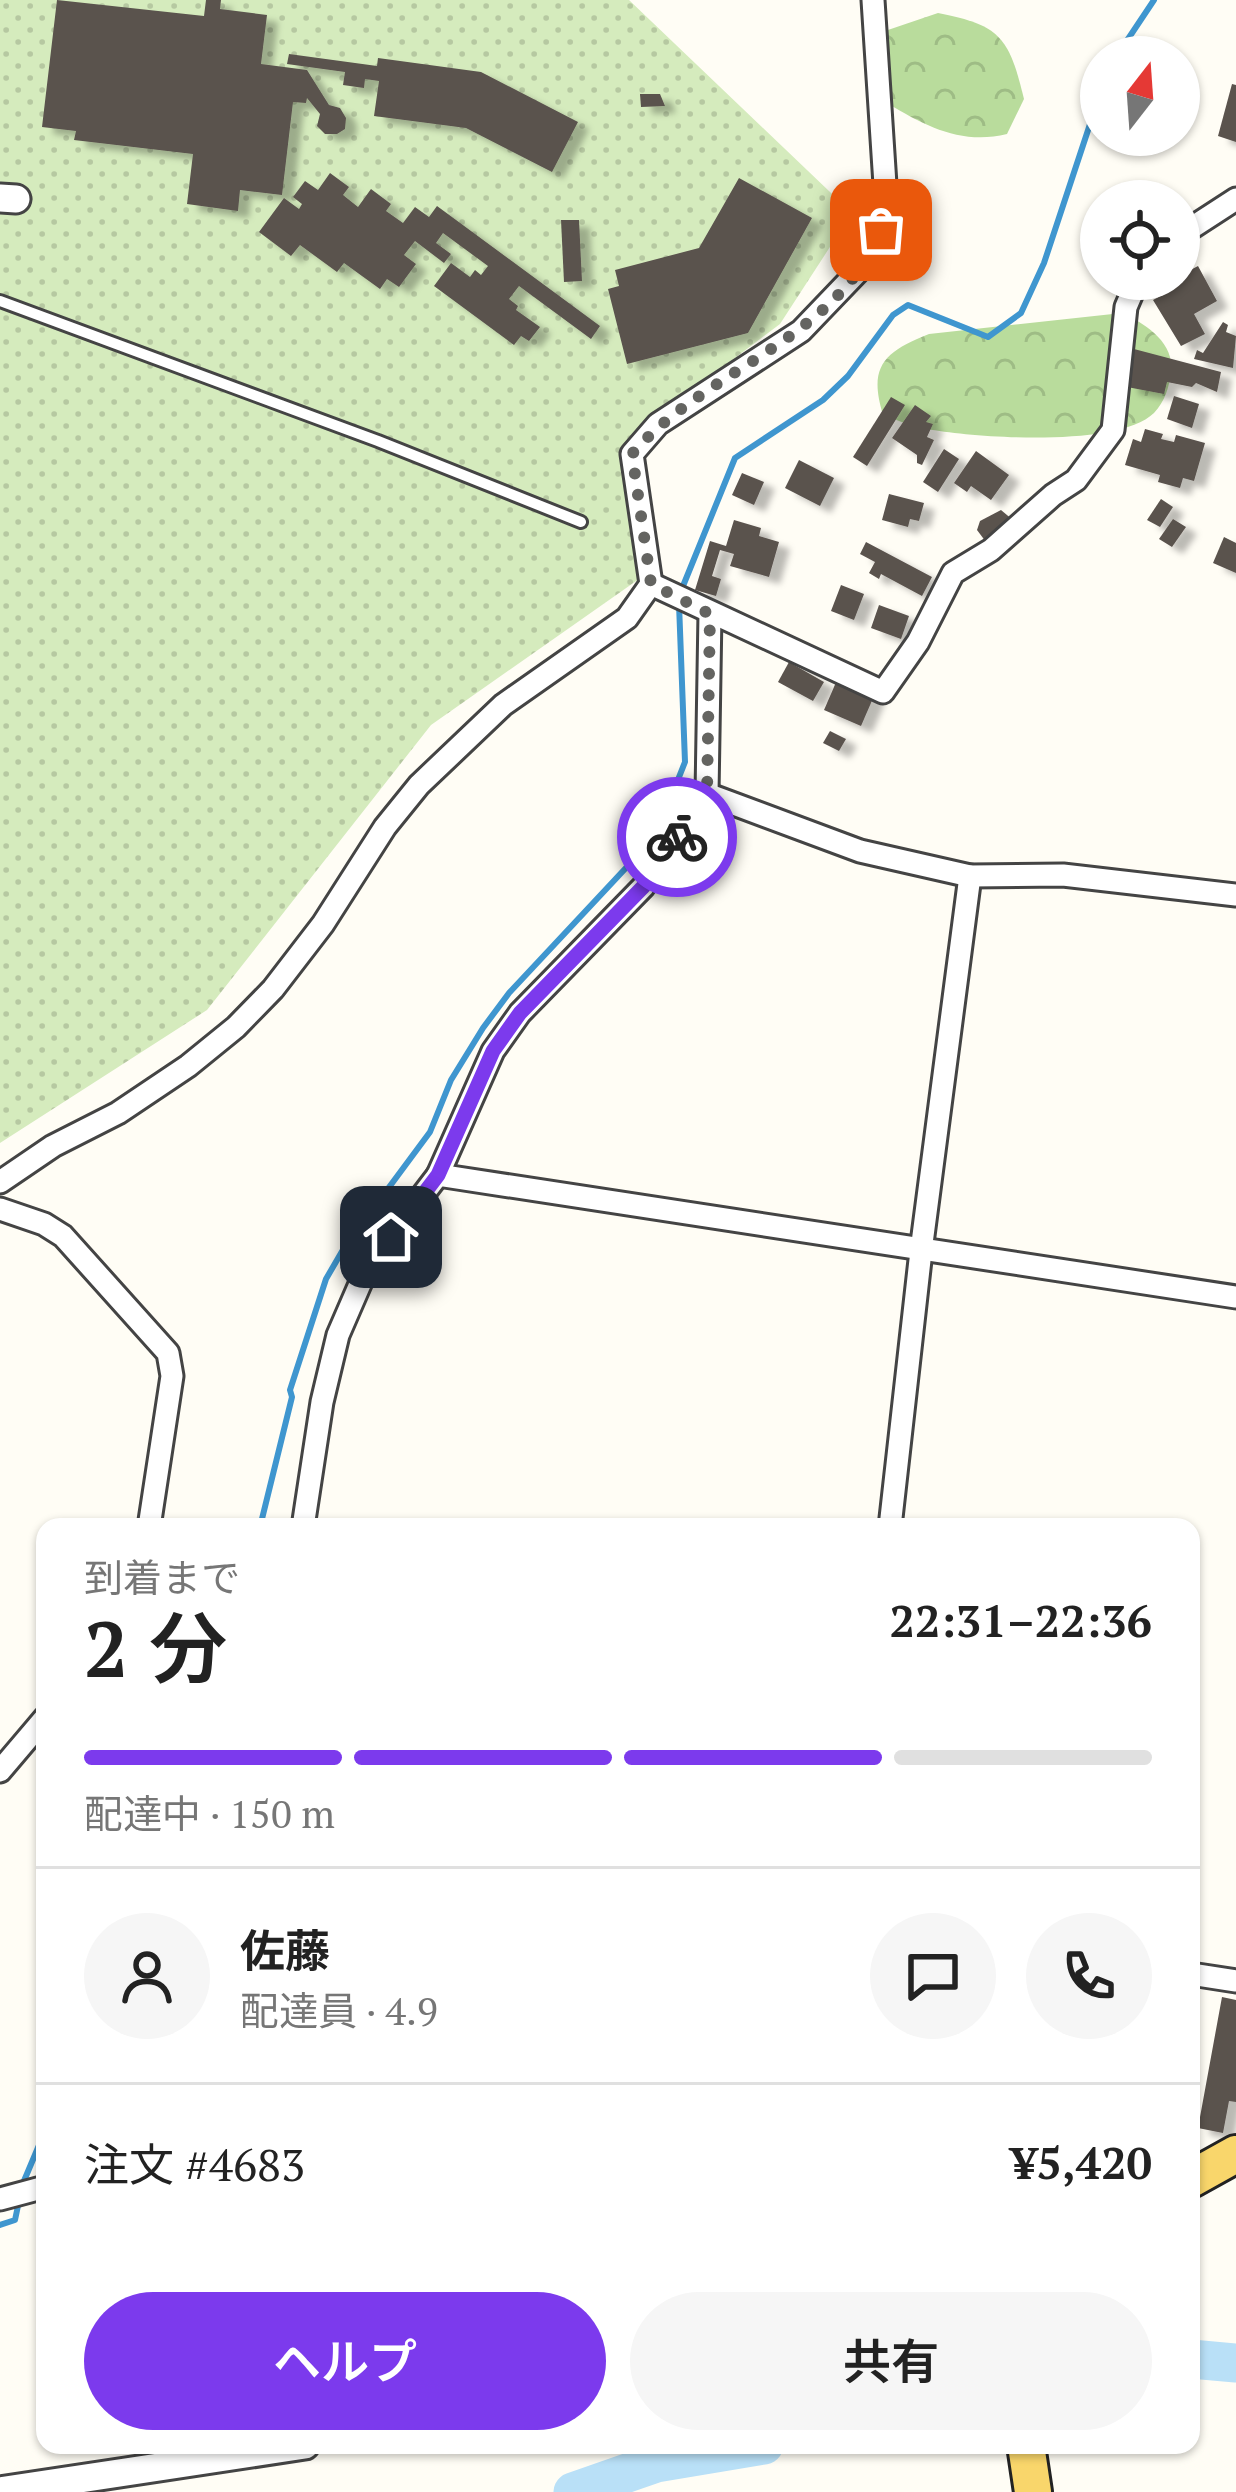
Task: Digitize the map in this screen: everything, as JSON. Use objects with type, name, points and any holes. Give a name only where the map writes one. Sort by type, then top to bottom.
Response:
[{"type":"main road","points":[[1200,2174],[1236,2154]]},
{"type":"main road","points":[[1028,2454],[1034,2492]]},
{"type":"street","points":[[0,1182],[53,1146],[135,1102],[236,1027],[273,989],[323,924],[385,826],[419,785],[503,705],[627,618],[651,584],[632,454],[658,424],[801,331],[869,260],[881,230],[886,200],[873,0]]},
{"type":"street","points":[[1200,222],[1236,199]]},
{"type":"street","points":[[651,584],[883,692],[919,642],[952,573],[991,550],[1076,480],[1113,430],[1129,300]]},
{"type":"street","points":[[304,1518],[322,1402],[338,1335],[368,1268],[438,1175],[493,1051],[520,1013],[643,887],[707,794],[710,614]]},
{"type":"street","points":[[707,794],[860,851],[970,876],[1063,875],[1236,895]]},
{"type":"street","points":[[891,1518],[970,876]]},
{"type":"street","points":[[438,1175],[1236,1297]]},
{"type":"street","points":[[0,1209],[64,1236],[168,1353],[172,1376],[150,1518]]},
{"type":"street","points":[[0,1771],[36,1729]]},
{"type":"street","points":[[1200,1975],[1236,1981]]},
{"type":"street","points":[[0,2199],[36,2189]]},
{"type":"street","points":[[0,2492],[247,2454]]},
{"type":"lane","points":[[0,302],[378,441],[581,522]]},
{"type":"green space","points":[[0,0],[629,0],[852,213],[780,324],[632,436],[639,579],[431,725],[207,1010],[0,1143]]},
{"type":"green space","points":[[938,13],[989,29],[1007,48],[1024,99],[1007,134],[975,137],[945,132],[889,104],[882,32]]},
{"type":"green space","points":[[1122,313],[1156,335],[1171,361],[1161,404],[1136,424],[1079,436],[1010,437],[921,428],[883,415],[878,384],[884,363],[901,347],[929,334]]},
{"type":"building","points":[[57,0],[204,16],[206,0],[221,0],[220,9],[267,15],[261,64],[307,70],[329,105],[340,108],[345,129],[325,134],[317,126],[320,114],[307,98],[306,103],[293,102],[282,195],[240,190],[238,211],[187,204],[193,154],[74,140],[76,131],[42,127]]},
{"type":"building","points":[[289,54],[377,66],[378,58],[481,72],[578,122],[552,172],[466,128],[374,116],[379,81],[365,79],[364,88],[343,85],[345,72],[287,64]]},
{"type":"building","points":[[1232,84],[1236,85],[1236,142],[1218,136]]},
{"type":"building","points":[[640,94],[660,94],[665,106],[641,107]]},
{"type":"building","points":[[330,173],[349,187],[343,195],[358,207],[371,189],[391,204],[386,211],[403,223],[415,207],[429,217],[437,206],[600,326],[591,339],[519,286],[509,299],[540,327],[529,341],[521,336],[514,345],[434,286],[451,263],[470,277],[475,270],[481,275],[488,266],[443,233],[436,243],[451,254],[444,263],[415,241],[404,255],[416,264],[399,287],[387,279],[380,289],[344,263],[337,272],[300,245],[291,256],[259,232],[284,198],[299,209],[302,204],[293,197],[305,181],[318,190]]},
{"type":"building","points":[[739,178],[812,218],[748,333],[627,364],[608,289],[619,286],[615,270],[699,248]]},
{"type":"building","points":[[561,220],[579,220],[582,281],[564,282]]},
{"type":"building","points":[[1200,270],[1217,301],[1194,314],[1205,334],[1181,346],[1153,300],[1200,300]]},
{"type":"building","points":[[1223,322],[1228,325],[1226,332],[1236,336],[1233,368],[1194,359]]},
{"type":"building","points":[[1134,349],[1221,372],[1217,392],[1196,383],[1192,387],[1167,382],[1164,394],[1127,387]]},
{"type":"building","points":[[1174,396],[1199,404],[1192,428],[1167,419]]},
{"type":"building","points":[[891,397],[905,405],[867,466],[853,457]]},
{"type":"building","points":[[915,405],[931,416],[926,422],[933,424],[927,437],[934,440],[922,465],[917,455],[892,438]]},
{"type":"building","points":[[1145,429],[1163,434],[1161,439],[1174,442],[1176,435],[1205,443],[1194,481],[1183,478],[1180,488],[1158,482],[1160,475],[1125,465],[1133,439],[1141,442]]},
{"type":"building","points":[[944,449],[959,459],[938,492],[923,482]]},
{"type":"building","points":[[976,451],[1009,475],[991,500],[971,486],[967,492],[954,483]]},
{"type":"building","points":[[799,460],[834,478],[820,506],[785,488]]},
{"type":"building","points":[[742,473],[764,482],[754,505],[732,495]]},
{"type":"building","points":[[889,494],[924,503],[919,521],[910,519],[908,527],[882,520]]},
{"type":"building","points":[[1161,499],[1173,507],[1160,527],[1147,520]]},
{"type":"building","points":[[1001,510],[1014,521],[986,542],[977,530],[980,521]]},
{"type":"building","points":[[1173,519],[1186,527],[1172,547],[1159,539]]},
{"type":"building","points":[[734,520],[761,528],[759,536],[779,542],[769,577],[730,566],[734,554],[720,550],[712,576],[721,579],[716,596],[695,590],[710,541],[726,546]]},
{"type":"building","points":[[1224,537],[1236,543],[1236,573],[1213,563]]},
{"type":"building","points":[[866,542],[932,577],[922,596],[881,574],[879,579],[869,573],[875,562],[860,554]]},
{"type":"building","points":[[841,585],[864,594],[854,620],[831,611]]},
{"type":"building","points":[[879,605],[909,616],[901,639],[871,628]]},
{"type":"building","points":[[789,662],[824,682],[813,701],[778,682]]},
{"type":"building","points":[[837,680],[874,696],[861,726],[824,710]]},
{"type":"building","points":[[830,731],[846,739],[839,751],[823,743]]},
{"type":"building","points":[[1222,1997],[1236,2000],[1236,2102],[1229,2101],[1223,2133],[1200,2128]]},
{"type":"waterway","points":[[1130,36],[1154,0]]},
{"type":"waterway","points":[[681,591],[735,458],[823,400],[848,376],[893,315],[908,305],[988,337],[1021,313],[1044,263],[1080,154]]},
{"type":"waterway","points":[[262,1518],[290,1390],[326,1279],[430,1132],[451,1080],[483,1028],[509,993],[638,855],[668,805],[685,762],[679,604]]},
{"type":"waterway","points":[[21,2188],[36,2152]]},
{"type":"waterway","points":[[0,2225],[15,2220],[19,2201]]},
{"type":"waterway","points":[[1200,2360],[1236,2363]]},
{"type":"waterway","points":[[573,2492],[656,2463],[710,2454]]},
{"type":"way so far","points":[[677,837],[707,794],[710,614],[651,584],[632,454],[658,424],[801,331],[869,260],[881,230]]},
{"type":"route","points":[[391,1237],[438,1175],[493,1051],[520,1013],[643,887],[677,837]]}]
